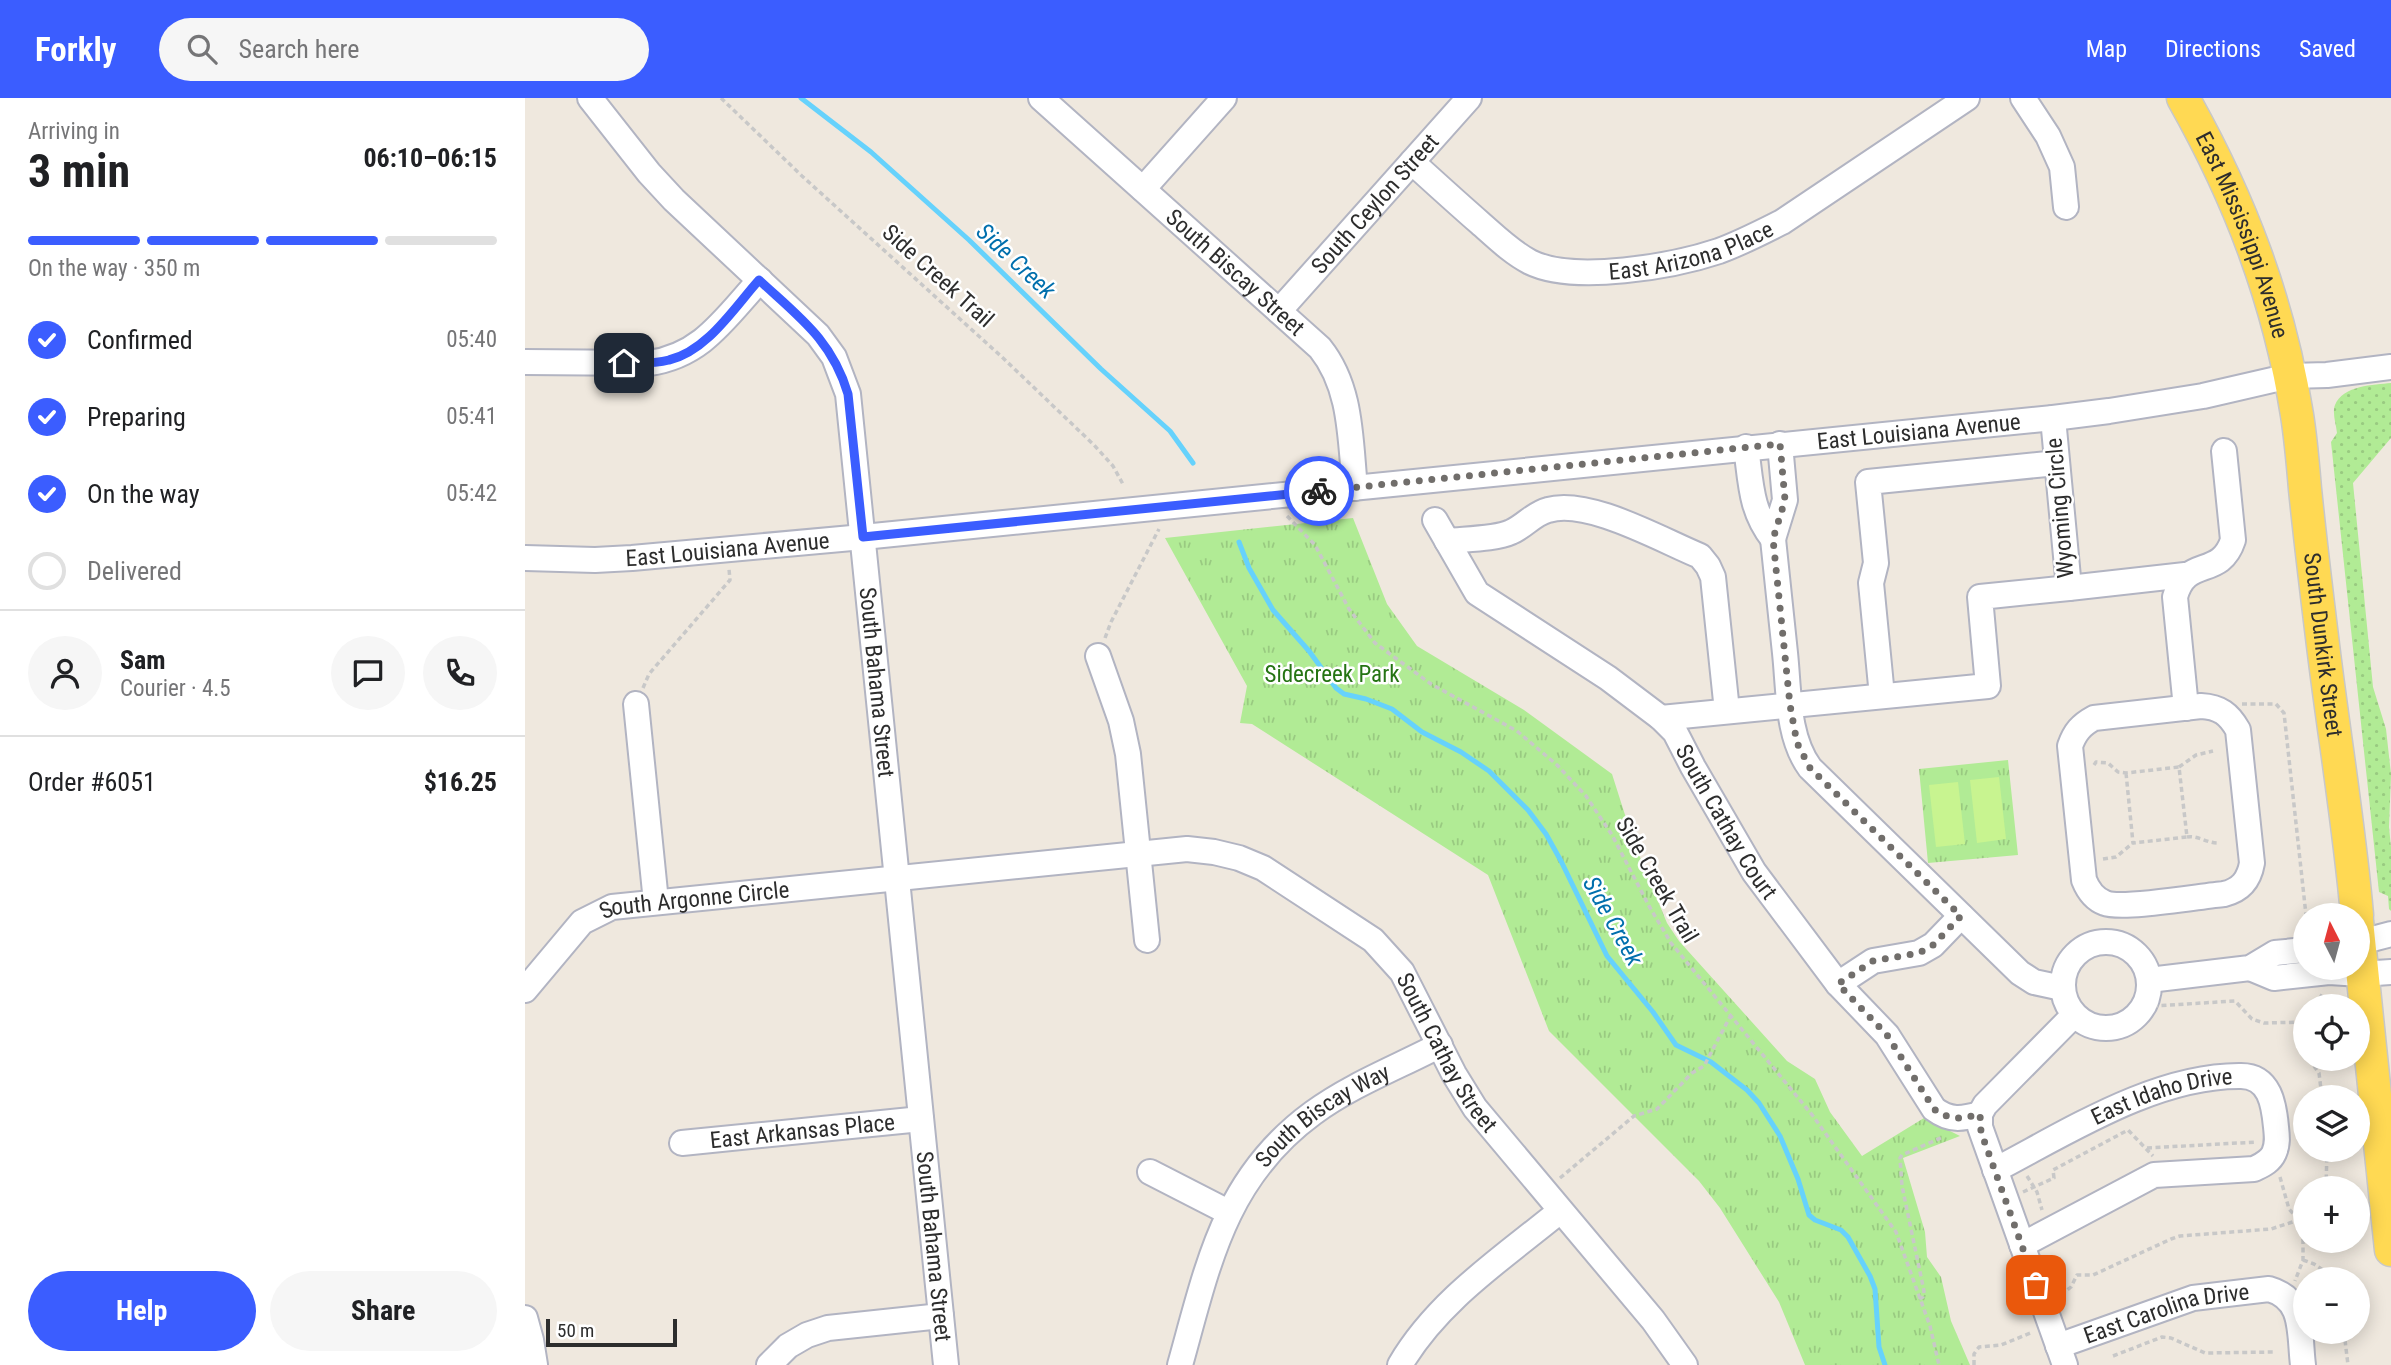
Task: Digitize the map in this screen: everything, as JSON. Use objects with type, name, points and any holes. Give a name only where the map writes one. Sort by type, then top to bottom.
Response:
[{"type":"main road","name":"East Mississippi Avenue","points":[[2183,98],[2217,160],[2245,220],[2273,306],[2290,376]]},
{"type":"main road","name":"South Dunkirk Street","points":[[2290,376],[2298,417],[2355,903]]},
{"type":"main road","name":"South Dunkirk Street","points":[[2376,973],[2391,1250]]},
{"type":"street","name":"South Bahama Street","points":[[590,98],[649,173],[674,200],[818,335],[834,357],[848,394],[946,1365]]},
{"type":"street","name":"South Biscay Street","points":[[1041,98],[1279,310],[1331,361],[1345,398],[1355,488]]},
{"type":"street","points":[[1143,189],[1224,98]]},
{"type":"street","name":"South Ceylon Street","points":[[1279,310],[1469,98]]},
{"type":"street","name":"East Arizona Place","points":[[1412,162],[1513,252],[1532,263],[1572,273],[1644,267],[1719,251],[1767,230],[1967,98]]},
{"type":"street","points":[[2023,98],[2048,136],[2062,167],[2066,207]]},
{"type":"street","points":[[525,362],[649,363],[669,360],[698,346],[759,280]]},
{"type":"street","name":"East Louisiana Avenue","points":[[525,558],[595,560],[727,550],[2053,418],[2203,396],[2290,376],[2327,375],[2391,367]]},
{"type":"street","name":"Wyoming Circle","points":[[1882,696],[1988,686],[1980,597],[2069,588],[2053,418]]},
{"type":"street","points":[[1780,444],[1785,500],[1773,539],[1790,705],[1797,743],[1810,768],[2020,973],[2034,982],[2062,988]]},
{"type":"street","points":[[1746,447],[1754,505],[1762,526],[1773,539]]},
{"type":"street","points":[[2069,588],[2185,575],[2222,560],[2229,552],[2233,540],[2224,451]]},
{"type":"street","points":[[1661,718],[1882,696],[1871,583],[1876,562],[1868,482],[2057,463]]},
{"type":"street","name":"South Cathay Court","points":[[1727,711],[1713,577],[1700,556],[1594,511],[1565,507],[1532,516],[1509,534],[1441,530],[1477,593],[1608,678],[1661,718],[1675,732],[1754,872],[1838,984],[1887,1035],[1934,1109],[1944,1116],[1956,1119],[1980,1114]]},
{"type":"street","points":[[2185,575],[2178,585],[2175,597],[2186,708]]},
{"type":"street","points":[[1098,656],[1126,743],[1147,940]]},
{"type":"street","points":[[636,704],[656,902]]},
{"type":"street","points":[[2212,706],[2232,719],[2238,730],[2252,863],[2250,874],[2245,884],[2224,894],[2112,905],[2097,900],[2088,891],[2084,880],[2070,747],[2074,734],[2082,724],[2094,718],[2186,708],[2212,706]]},
{"type":"street","name":"South Cathay Street","points":[[897,878],[1187,849],[1239,858],[1278,877],[1373,940],[1389,955],[1402,972],[1475,1108],[1653,1320],[1685,1365]]},
{"type":"street","name":"South Argonne Circle","points":[[525,990],[582,922],[612,907],[897,878]]},
{"type":"street","points":[[2109,941],[2112,905]]},
{"type":"street","points":[[1838,984],[1873,961],[1919,953],[1933,945],[1961,916]]},
{"type":"street","points":[[2370,931],[2391,934]]},
{"type":"street","points":[[2109,941],[2136,953],[2144,964],[2149,980],[2144,1006],[2122,1026],[2098,1028],[2085,1024],[2074,1015],[2064,998],[2062,988],[2068,963],[2076,953],[2087,945],[2109,941]]},
{"type":"street","points":[[2149,980],[2250,968],[2274,953],[2293,951]]},
{"type":"street","points":[[2250,968],[2274,978],[2329,972],[2376,973]]},
{"type":"street","points":[[2058,1345],[1981,1132],[1980,1114],[1985,1105],[2074,1015]]},
{"type":"street","name":"South Biscay Way","points":[[1180,1365],[1208,1265],[1228,1212],[1270,1151],[1314,1112],[1338,1097],[1440,1045]]},
{"type":"street","name":"East Idaho Drive","points":[[1995,1170],[2121,1104],[2197,1080],[2243,1076],[2255,1079],[2265,1086],[2274,1102],[2277,1141],[2271,1157]]},
{"type":"street","name":"East Arkansas Place","points":[[682,1143],[921,1119]]},
{"type":"street","points":[[2022,1245],[2154,1175],[2254,1169],[2271,1157]]},
{"type":"street","points":[[1150,1172],[1228,1212]]},
{"type":"street","points":[[1401,1365],[1433,1319],[1458,1294],[1560,1211]]},
{"type":"street","name":"East Carolina Drive","points":[[2058,1345],[2193,1298],[2269,1289],[2281,1292],[2291,1300],[2297,1312],[2302,1365]]},
{"type":"street","points":[[769,1365],[789,1346],[807,1335],[828,1328],[941,1317]]},
{"type":"street","points":[[525,1318],[535,1365]]},
{"type":"path","name":"Side Creek Trail","points":[[721,98],[1094,445],[1113,466],[1124,486]]},
{"type":"path","name":"Side Creek Trail","points":[[1287,516],[1315,545],[1349,609],[1375,643],[1431,684],[1517,731],[1576,785],[1603,821],[1665,934],[1813,1116],[1889,1222],[1901,1242],[1933,1336],[1939,1365]]},
{"type":"path","points":[[1098,656],[1111,622],[1159,529]]},
{"type":"path","points":[[636,704],[649,674],[730,580],[727,550]]},
{"type":"path","points":[[2234,705],[2269,702],[2276,704],[2284,713],[2305,903]]},
{"type":"path","points":[[2087,766],[2096,762],[2108,763],[2118,772],[2126,773],[2179,767],[2196,755],[2213,751]]},
{"type":"path","points":[[2179,767],[2187,837]]},
{"type":"path","points":[[2126,773],[2133,843]]},
{"type":"path","points":[[2102,859],[2116,857],[2133,843],[2197,837],[2211,844],[2220,843]]},
{"type":"path","points":[[2323,994],[2328,987]]},
{"type":"path","points":[[2153,1006],[2235,1001],[2252,1019],[2264,1023],[2293,1022]]},
{"type":"path","points":[[1544,1192],[1634,1116],[1657,1109],[1692,1073],[1704,1066],[1731,1015]]},
{"type":"path","points":[[2014,1196],[2054,1178],[2053,1170],[2128,1130],[2155,1158],[2156,1165]]},
{"type":"path","points":[[1919,1299],[1923,1297],[1924,1291],[1902,1186],[1900,1162],[1902,1155],[1929,1143]]},
{"type":"path","points":[[2147,1148],[2271,1157],[2289,1209],[2293,1212]]},
{"type":"path","points":[[2021,1169],[2034,1188],[2043,1214]]},
{"type":"path","points":[[2053,1299],[2070,1287],[2077,1275],[2093,1275],[2180,1236],[2271,1229],[2293,1222]]},
{"type":"path","points":[[2301,1267],[2303,1253]]},
{"type":"path","points":[[2303,1261],[2318,1267]]},
{"type":"path","points":[[2113,1356],[2162,1337],[2171,1338],[2206,1353],[2274,1352]]},
{"type":"path","points":[[1974,1365],[1974,1354],[1979,1347],[2005,1343],[2058,1345]]},
{"type":"path","points":[[2346,1344],[2349,1365]]},
{"type":"green space","points":[[2391,383],[2391,438],[2353,483],[2373,687],[2386,729],[2391,774],[2391,911],[2388,896],[2379,892],[2331,442],[2337,433],[2334,411],[2339,398],[2360,387]]},
{"type":"green space","name":"Sidecreek Park","points":[[1353,518],[1387,604],[1417,646],[1524,710],[1612,774],[1633,840],[1667,923],[1679,941],[1787,1061],[1815,1079],[1830,1112],[1862,1156],[1924,1118],[1960,1136],[1903,1158],[1925,1232],[1927,1257],[1941,1277],[1951,1321],[1970,1365],[1805,1365],[1779,1302],[1720,1208],[1699,1181],[1549,1031],[1488,875],[1252,724],[1240,723],[1247,686],[1165,538]]},
{"type":"green space","points":[[2008,760],[2018,855],[1928,863],[1919,769]]},
{"type":"green space","points":[[1999,777],[2006,839],[1977,843],[1970,780]]},
{"type":"green space","points":[[1958,782],[1965,844],[1936,847],[1929,785]]},
{"type":"waterway","name":"Side Creek","points":[[801,98],[871,152],[969,240],[1101,369],[1170,431],[1193,463]]},
{"type":"waterway","name":"Side Creek","points":[[1239,542],[1249,568],[1273,610],[1309,651],[1336,688],[1344,694],[1392,709],[1422,732],[1461,752],[1489,771],[1528,810],[1561,861],[1607,956],[1676,1045],[1711,1062],[1759,1103],[1780,1136],[1809,1215],[1841,1230],[1848,1237],[1870,1276],[1875,1289],[1879,1347],[1885,1365]]},
{"type":"way so far","points":[[1319,491],[1780,444],[1786,491],[1773,539],[1790,705],[1797,743],[1810,768],[1961,916],[1933,945],[1914,956],[1873,961],[1838,984],[1887,1035],[1934,1109],[1944,1116],[1956,1119],[1980,1114],[1981,1132],[2036,1285]]},
{"type":"route","points":[[624,363],[669,360],[698,346],[759,280],[818,335],[834,357],[842,375],[848,394],[863,537],[1319,491]]}]
